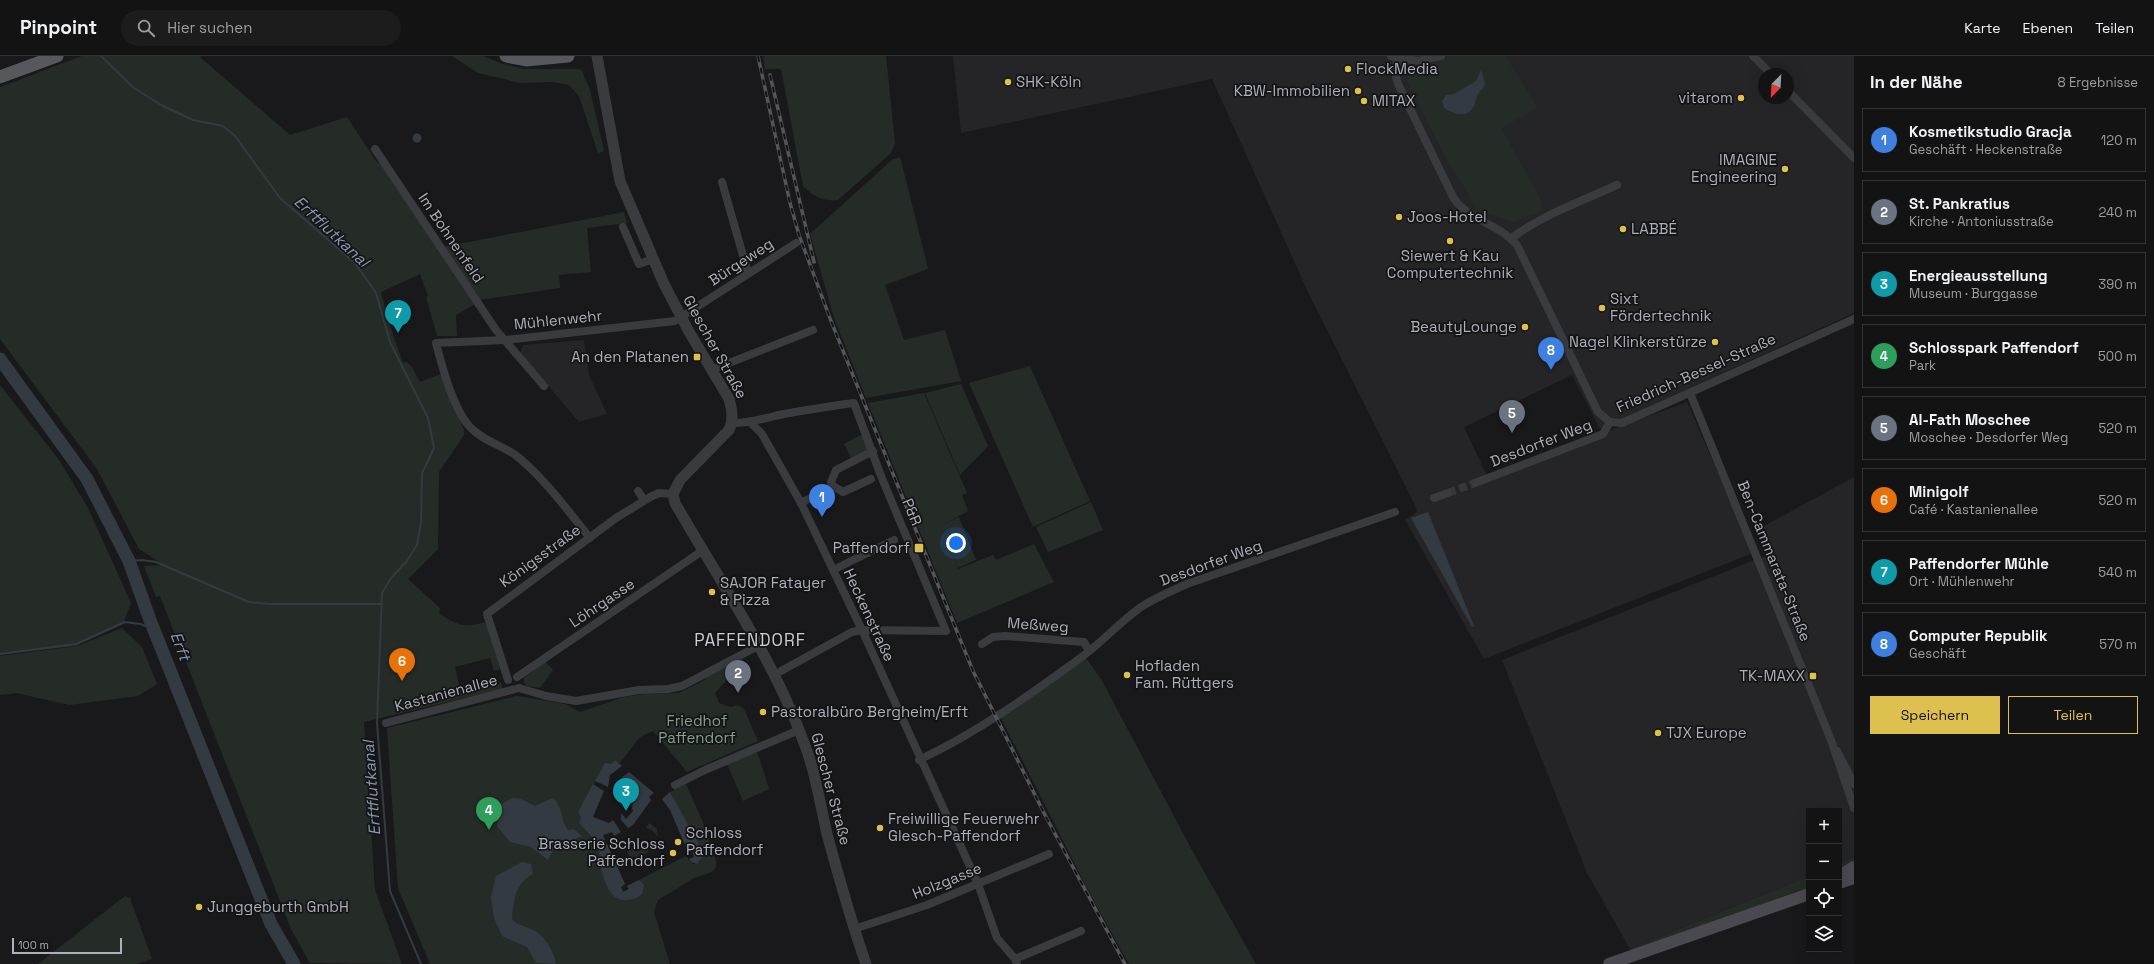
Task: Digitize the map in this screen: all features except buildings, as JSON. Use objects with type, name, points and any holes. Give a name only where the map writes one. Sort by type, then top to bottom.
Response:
[{"type":"main road","points":[[0,77],[56,56]]},
{"type":"main road","points":[[506,56],[526,60],[568,56]]},
{"type":"main road","points":[[1842,874],[1854,867]]},
{"type":"main road","points":[[1842,882],[1854,878]]},
{"type":"main road","points":[[1610,964],[1806,894]]},
{"type":"street","name":"Glescher Straße","points":[[598,56],[620,181],[652,259],[681,317],[729,399],[733,411],[732,423],[726,434],[680,480],[673,494],[675,504],[758,646],[799,730],[809,757],[827,833],[854,929],[866,964]]},
{"type":"street","points":[[1441,56],[1418,61],[1394,57],[1396,76],[1398,84],[1453,197],[1464,210],[1500,229],[1512,238],[1522,230],[1617,185]]},
{"type":"street","points":[[1753,56],[1765,68]]},
{"type":"street","points":[[1794,97],[1854,158]]},
{"type":"street","name":"Im Bohnenfeld","points":[[375,149],[496,330],[544,386]]},
{"type":"street","points":[[722,182],[748,273]]},
{"type":"street","points":[[623,227],[639,264],[652,259]]},
{"type":"street","name":"Friedrich-Bessel-Straße","points":[[1512,238],[1524,258],[1598,412],[1610,422],[1622,423],[1854,319]]},
{"type":"street","name":"Bürgeweg","points":[[681,317],[796,243]]},
{"type":"street","name":"Mühlenwehr","points":[[590,538],[545,484],[514,454],[491,442],[470,427],[456,403],[445,377],[436,343],[505,340],[675,321],[681,317]]},
{"type":"street","points":[[711,370],[813,330]]},
{"type":"street","name":"Ben-Cammarata-Straße","points":[[1690,393],[1830,740],[1854,808]]},
{"type":"street","name":"P&R","points":[[752,423],[808,410],[854,404],[873,451],[881,476],[946,631],[877,628],[862,630]]},
{"type":"street","name":"Desdorfer Weg","points":[[1475,482],[1603,434],[1610,422]]},
{"type":"street","points":[[732,423],[752,423]]},
{"type":"street","name":"Heckenstraße","points":[[752,423],[762,434],[802,503],[862,630],[919,760],[978,884],[997,938],[1016,962],[1081,932]]},
{"type":"street","points":[[871,479],[843,492],[833,486],[831,482],[836,470],[873,451]]},
{"type":"street","points":[[802,503],[833,486]]},
{"type":"street","points":[[638,490],[644,500]]},
{"type":"street","name":"Königsstraße","points":[[508,680],[487,614],[616,518],[644,500],[659,493],[673,494]]},
{"type":"street","points":[[1434,498],[1448,493]]},
{"type":"street","name":"Desdorfer Weg","points":[[919,760],[956,742],[1022,701],[1089,651],[1142,607],[1187,584],[1395,512]]},
{"type":"street","points":[[833,570],[894,540]]},
{"type":"street","name":"Löhrgasse","points":[[517,677],[702,551]]},
{"type":"street","points":[[781,671],[842,637],[862,630]]},
{"type":"street","name":"Meßweg","points":[[982,644],[994,637],[1005,636],[1084,642],[1089,651]]},
{"type":"street","points":[[515,689],[521,682],[517,677],[511,677],[508,680],[508,687],[515,689],[546,696],[576,701],[639,690],[678,688],[758,646]]},
{"type":"street","name":"Kastanienallee","points":[[386,723],[515,689]]},
{"type":"street","points":[[675,785],[705,770],[799,730]]},
{"type":"street","name":"Ben-Cammarata-Straße","points":[[1830,740],[1842,758],[1854,784]]},
{"type":"street","name":"Holzgasse","points":[[854,929],[927,905],[1049,854]]},
{"type":"shaded area","points":[[953,56],[1854,56],[1854,313],[1600,429],[1572,375],[1464,427],[1487,476],[1687,402],[1753,553],[1484,659],[1405,520],[1417,512],[1414,503],[1308,292],[1212,79],[961,133]]},
{"type":"shaded area","points":[[1481,70],[1485,84],[1477,95],[1475,104],[1471,110],[1468,113],[1460,114],[1444,108],[1442,101],[1446,95],[1454,94],[1476,81]]},
{"type":"shaded area","points":[[415,134],[419,134],[421,138],[419,142],[415,142],[413,140],[413,136]]},
{"type":"shaded area","points":[[584,340],[589,375],[607,414],[579,422],[520,353],[523,345]]},
{"type":"shaded area","points":[[1854,477],[1854,857],[1842,862],[1842,808],[1806,808],[1806,877],[1630,949],[1587,873],[1502,660],[1765,556],[1755,531]]},
{"type":"shaded area","points":[[1428,512],[1474,626],[1472,627],[1411,518]]},
{"type":"shaded area","points":[[615,760],[622,766],[610,775],[608,787],[595,781],[605,763],[611,764]]},
{"type":"shaded area","points":[[629,772],[654,793],[649,797],[651,800],[633,825],[628,828],[621,820],[621,813],[626,819],[633,811],[633,802],[638,796],[620,779]]},
{"type":"shaded area","points":[[593,784],[604,791],[593,817],[609,823],[613,820],[621,832],[614,836],[612,832],[603,835],[605,840],[597,843],[579,823],[581,817],[578,812]]},
{"type":"shaded area","points":[[670,792],[699,844],[702,858],[697,864],[691,862],[689,859],[694,857],[692,851],[688,852],[670,810],[662,799]]},
{"type":"shaded area","points":[[513,798],[521,799],[535,806],[553,798],[560,809],[565,826],[568,830],[574,829],[582,836],[571,841],[559,839],[548,860],[531,847],[510,842],[497,826],[498,811],[501,804]]},
{"type":"shaded area","points":[[607,844],[625,884],[621,887],[623,892],[629,889],[627,886],[639,880],[644,885],[642,894],[634,899],[620,900],[613,896],[605,881],[602,872],[599,848]]},
{"type":"shaded area","points":[[522,862],[531,864],[533,874],[522,882],[516,893],[512,919],[518,924],[536,931],[544,939],[551,949],[556,964],[536,963],[527,947],[502,936],[494,918],[491,897],[496,876]]},
{"type":"green space","points":[[82,56],[202,56],[200,57],[290,135],[347,117],[376,161],[385,168],[475,304],[456,315],[457,336],[437,336],[426,297],[428,296],[420,274],[381,292],[390,326],[403,363],[407,362],[412,367],[420,382],[441,374],[464,430],[464,435],[439,472],[438,549],[408,579],[440,608],[439,613],[451,621],[462,625],[473,625],[487,622],[500,669],[494,671],[490,658],[455,667],[461,693],[497,685],[501,682],[502,689],[364,722],[375,890],[402,964],[310,963],[291,929],[160,596],[156,597],[144,566],[164,565],[139,549],[97,469],[0,339],[0,87]]},
{"type":"green space","points":[[452,56],[483,56],[503,64],[524,69],[581,69],[590,90],[604,151],[598,153],[579,96],[569,85],[552,82],[520,83],[478,73]]},
{"type":"green space","points":[[763,56],[886,56],[895,143],[891,153],[838,200],[819,198],[803,186],[781,69],[765,69]]},
{"type":"green space","points":[[1450,56],[1505,56],[1538,108],[1501,128],[1540,198],[1542,211],[1514,222],[1478,210],[1445,156],[1407,81],[1412,67],[1427,66]]},
{"type":"green space","points":[[900,157],[928,269],[885,285],[904,340],[945,330],[961,381],[866,398],[834,318],[810,234],[893,159]]},
{"type":"green space","points":[[624,212],[627,223],[587,228],[591,272],[559,275],[560,288],[479,300],[443,247]]},
{"type":"green space","points":[[1030,366],[1090,501],[1033,527],[969,383]]},
{"type":"green space","points":[[961,384],[988,446],[960,475],[925,393]]},
{"type":"green space","points":[[0,385],[59,460],[88,508],[131,603],[123,624],[76,646],[0,655]]},
{"type":"green space","points":[[924,393],[967,493],[962,495],[968,511],[943,525],[959,517],[976,560],[958,568],[941,526],[958,569],[993,555],[996,560],[1034,544],[1054,582],[957,623],[868,403]]},
{"type":"green space","points":[[864,433],[871,450],[852,460],[844,444]]},
{"type":"green space","points":[[1091,502],[1103,530],[1048,552],[1036,527]]},
{"type":"green space","points":[[122,628],[142,647],[157,684],[138,696],[69,705],[17,693],[0,695],[0,656],[78,646]]},
{"type":"green space","points":[[1086,658],[1101,679],[1193,852],[1256,964],[1129,964],[1091,896],[1001,718],[1023,704]]},
{"type":"green space","name":"Friedhof Paffendorf","points":[[737,660],[743,677],[726,681],[715,693],[719,703],[731,707],[738,705],[744,709],[758,741],[687,772],[653,731],[640,737],[619,764],[615,760],[611,764],[605,764],[578,812],[581,817],[579,823],[596,843],[605,840],[625,884],[621,887],[624,892],[629,889],[627,886],[686,856],[691,863],[695,864],[700,861],[702,855],[700,847],[670,792],[686,784],[702,820],[716,861],[716,867],[712,872],[694,878],[658,900],[654,912],[670,964],[430,964],[398,888],[387,728],[517,696],[565,704],[580,712],[624,697],[645,694],[679,693],[705,680],[708,674]]},
{"type":"green space","points":[[545,661],[553,670],[540,688],[527,686],[524,682],[524,678]]},
{"type":"green space","points":[[757,751],[769,789],[743,801],[727,764]]},
{"type":"green space","points":[[649,823],[657,829],[658,837],[652,830],[646,828]]},
{"type":"green space","points":[[629,848],[637,851],[644,848],[649,851],[644,855],[631,858],[627,852]]},
{"type":"green space","points":[[1854,857],[1854,863],[1842,872],[1842,862]]},
{"type":"green space","points":[[1806,877],[1806,888],[1632,952],[1630,949]]},
{"type":"green space","points":[[125,896],[130,898],[152,959],[136,964],[38,964]]},
{"type":"waterway","name":"Erftflutkanal","points":[[101,56],[134,88],[163,106],[193,120],[223,126],[235,136],[280,198],[355,263],[376,293],[390,342],[428,418],[434,448],[422,473],[421,523],[417,545],[406,562],[391,578],[382,593],[377,723],[390,891],[421,964]]},
{"type":"waterway","name":"Erft","points":[[0,359],[87,479],[129,561],[150,620],[271,924],[294,964]]},
{"type":"waterway","name":"Erftflutkanal","points":[[129,561],[142,560],[156,562],[249,602],[269,604],[381,604]]},
{"type":"waterway","points":[[0,654],[76,644],[125,622],[140,624],[155,629]]},
{"type":"tunnel","points":[[1448,493],[1475,483]]},
{"type":"railway","points":[[758,56],[790,203],[799,235],[831,321],[973,671],[1045,815],[1125,964]]},
{"type":"railway","points":[[770,75],[814,262]]},
{"type":"place","name":"FlockMedia","points":[[1348,69]]},
{"type":"place","name":"SHK-Köln","points":[[1008,82]]},
{"type":"place","name":"KBW-Immobilien","points":[[1358,91]]},
{"type":"place","name":"vitarom","points":[[1741,98]]},
{"type":"place","name":"MITAX","points":[[1364,101]]},
{"type":"place","name":"IMAGINE Engineering","points":[[1785,169]]},
{"type":"place","name":"Joos-Hotel","points":[[1399,217]]},
{"type":"place","name":"LABBÉ","points":[[1623,229]]},
{"type":"place","name":"Siewert & Kau Computertechnik","points":[[1450,241]]},
{"type":"place","name":"Sixt Fördertechnik","points":[[1602,308]]},
{"type":"place","name":"BeautyLounge","points":[[1525,327]]},
{"type":"place","name":"Paffendorfer Mühle","points":[[398,333]]},
{"type":"place","name":"Nagel Klinkerstürze","points":[[1715,342]]},
{"type":"place","name":"An den Platanen","points":[[697,357]]},
{"type":"place","name":"Computer Republik","points":[[1551,370]]},
{"type":"place","name":"Al-Fath Moschee","points":[[1512,433]]},
{"type":"place","name":"Kosmetikstudio Gracja","points":[[822,517]]},
{"type":"place","name":"Paffendorf","points":[[919,548]]},
{"type":"place","name":"SAJOR Fatayer & Pizza","points":[[712,592]]},
{"type":"place","name":"Hofladen Fam. Rüttgers","points":[[1127,675]]},
{"type":"place","name":"TK-MAXX","points":[[1813,676]]},
{"type":"place","name":"Minigolf","points":[[402,681]]},
{"type":"place","name":"St. Pankratius","points":[[738,693]]},
{"type":"place","name":"Pastoralbüro Bergheim/Erft","points":[[763,712]]},
{"type":"place","name":"TJX Europe","points":[[1658,733]]},
{"type":"place","name":"Energieausstellung","points":[[626,811]]},
{"type":"place","name":"Freiwillige Feuerwehr Glesch-Paffendorf","points":[[880,828]]},
{"type":"place","name":"Schlosspark Paffendorf","points":[[489,830]]},
{"type":"place","name":"Schloss Paffendorf","points":[[678,842]]},
{"type":"place","name":"Brasserie Schloss Paffendorf","points":[[673,853]]},
{"type":"place","name":"Junggeburth GmbH","points":[[199,907]]},
{"type":"district","name":"PAFFENDORF","points":[[750,640]]}]
